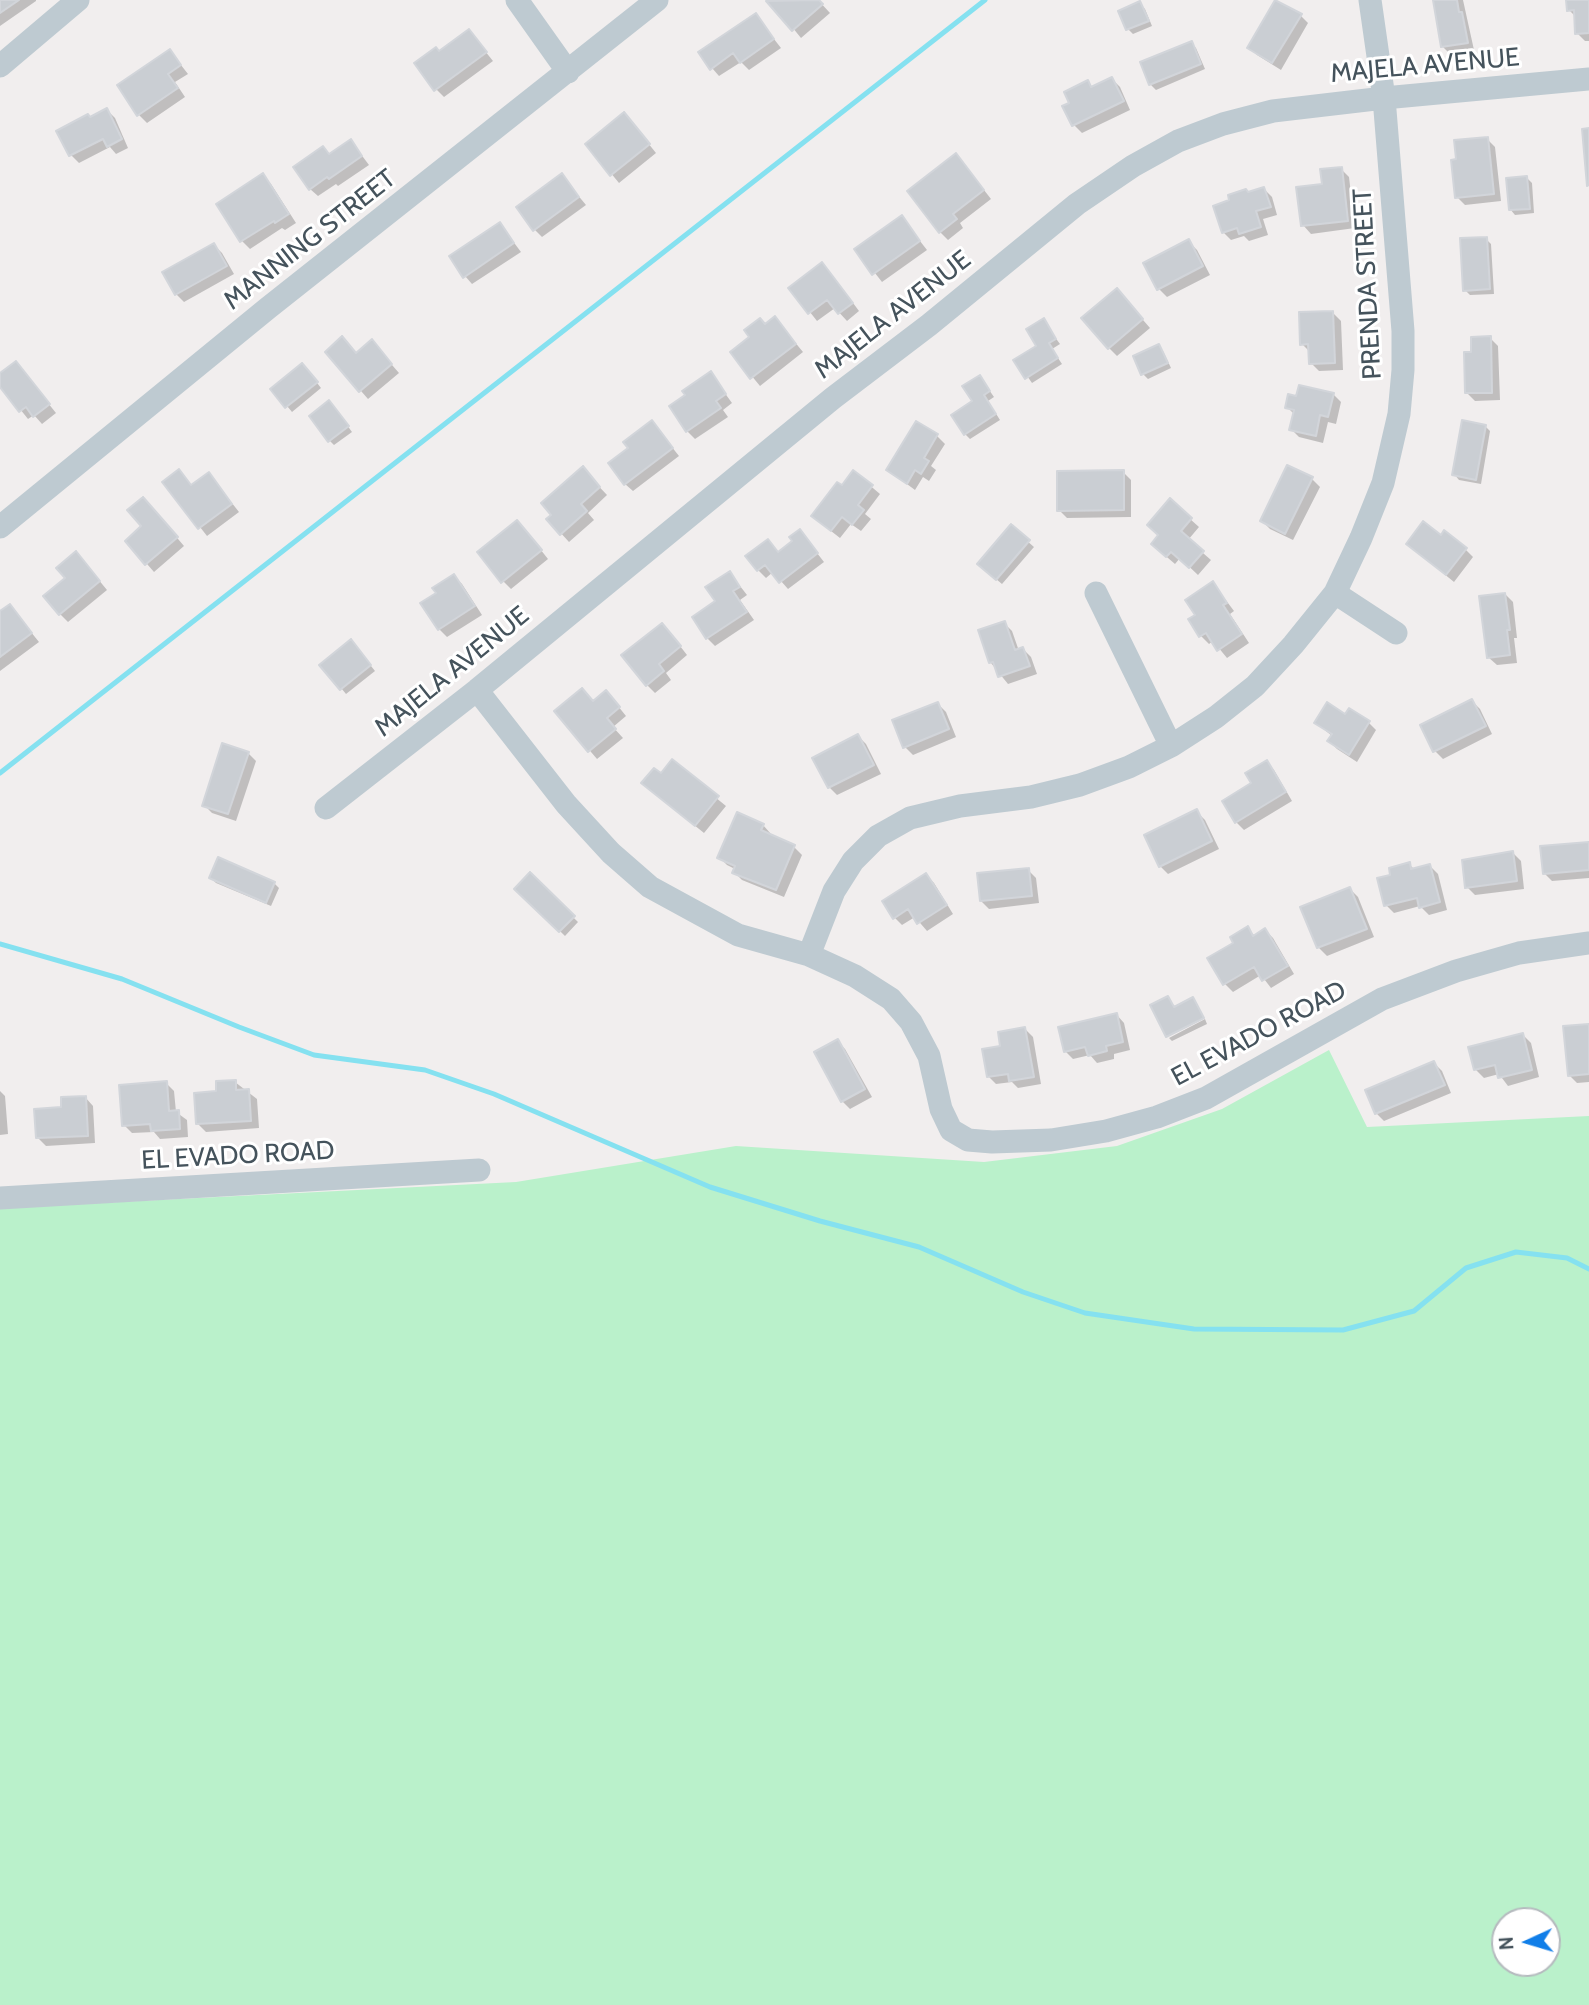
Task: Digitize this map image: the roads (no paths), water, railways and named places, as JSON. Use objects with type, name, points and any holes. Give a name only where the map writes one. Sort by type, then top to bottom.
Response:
[{"type":"street","points":[[0,66],[78,0]]},
{"type":"street","points":[[517,0],[568,72]]},
{"type":"street","name":"MANNING STREET","points":[[0,527],[268,308],[657,0]]},
{"type":"street","name":"PRENDA STREET","points":[[810,955],[834,891],[853,861],[878,836],[911,818],[960,806],[1031,797],[1080,785],[1129,767],[1171,746],[1216,717],[1255,686],[1335,593],[1383,483],[1399,415],[1404,331],[1384,98],[1370,0]]},
{"type":"street","name":"MAJELA AVENUE","points":[[327,808],[477,690],[833,398],[929,325],[1077,204],[1133,166],[1178,141],[1223,124],[1273,111],[1589,79]]},
{"type":"street","points":[[1096,593],[1171,746]]},
{"type":"street","points":[[1335,593],[1396,633]]},
{"type":"street","points":[[477,690],[566,804],[611,853],[650,887],[738,935],[810,955]]},
{"type":"street","name":"EL EVADO ROAD","points":[[810,955],[855,976],[891,999],[911,1022],[929,1056],[941,1109],[951,1130],[968,1140],[992,1142],[1051,1140],[1105,1131],[1157,1117],[1227,1087],[1382,999],[1456,971],[1519,953],[1589,943]]},
{"type":"street","name":"EL EVADO ROAD","points":[[0,1198],[479,1170]]},
{"type":"waterway","points":[[0,773],[985,0]]},
{"type":"waterway","points":[[0,944],[122,979],[314,1055],[425,1070],[494,1094],[710,1187],[820,1221],[919,1247],[1023,1292],[1085,1313],[1194,1329],[1343,1330],[1414,1311],[1466,1268],[1516,1252],[1567,1258],[1589,1269]]}]
